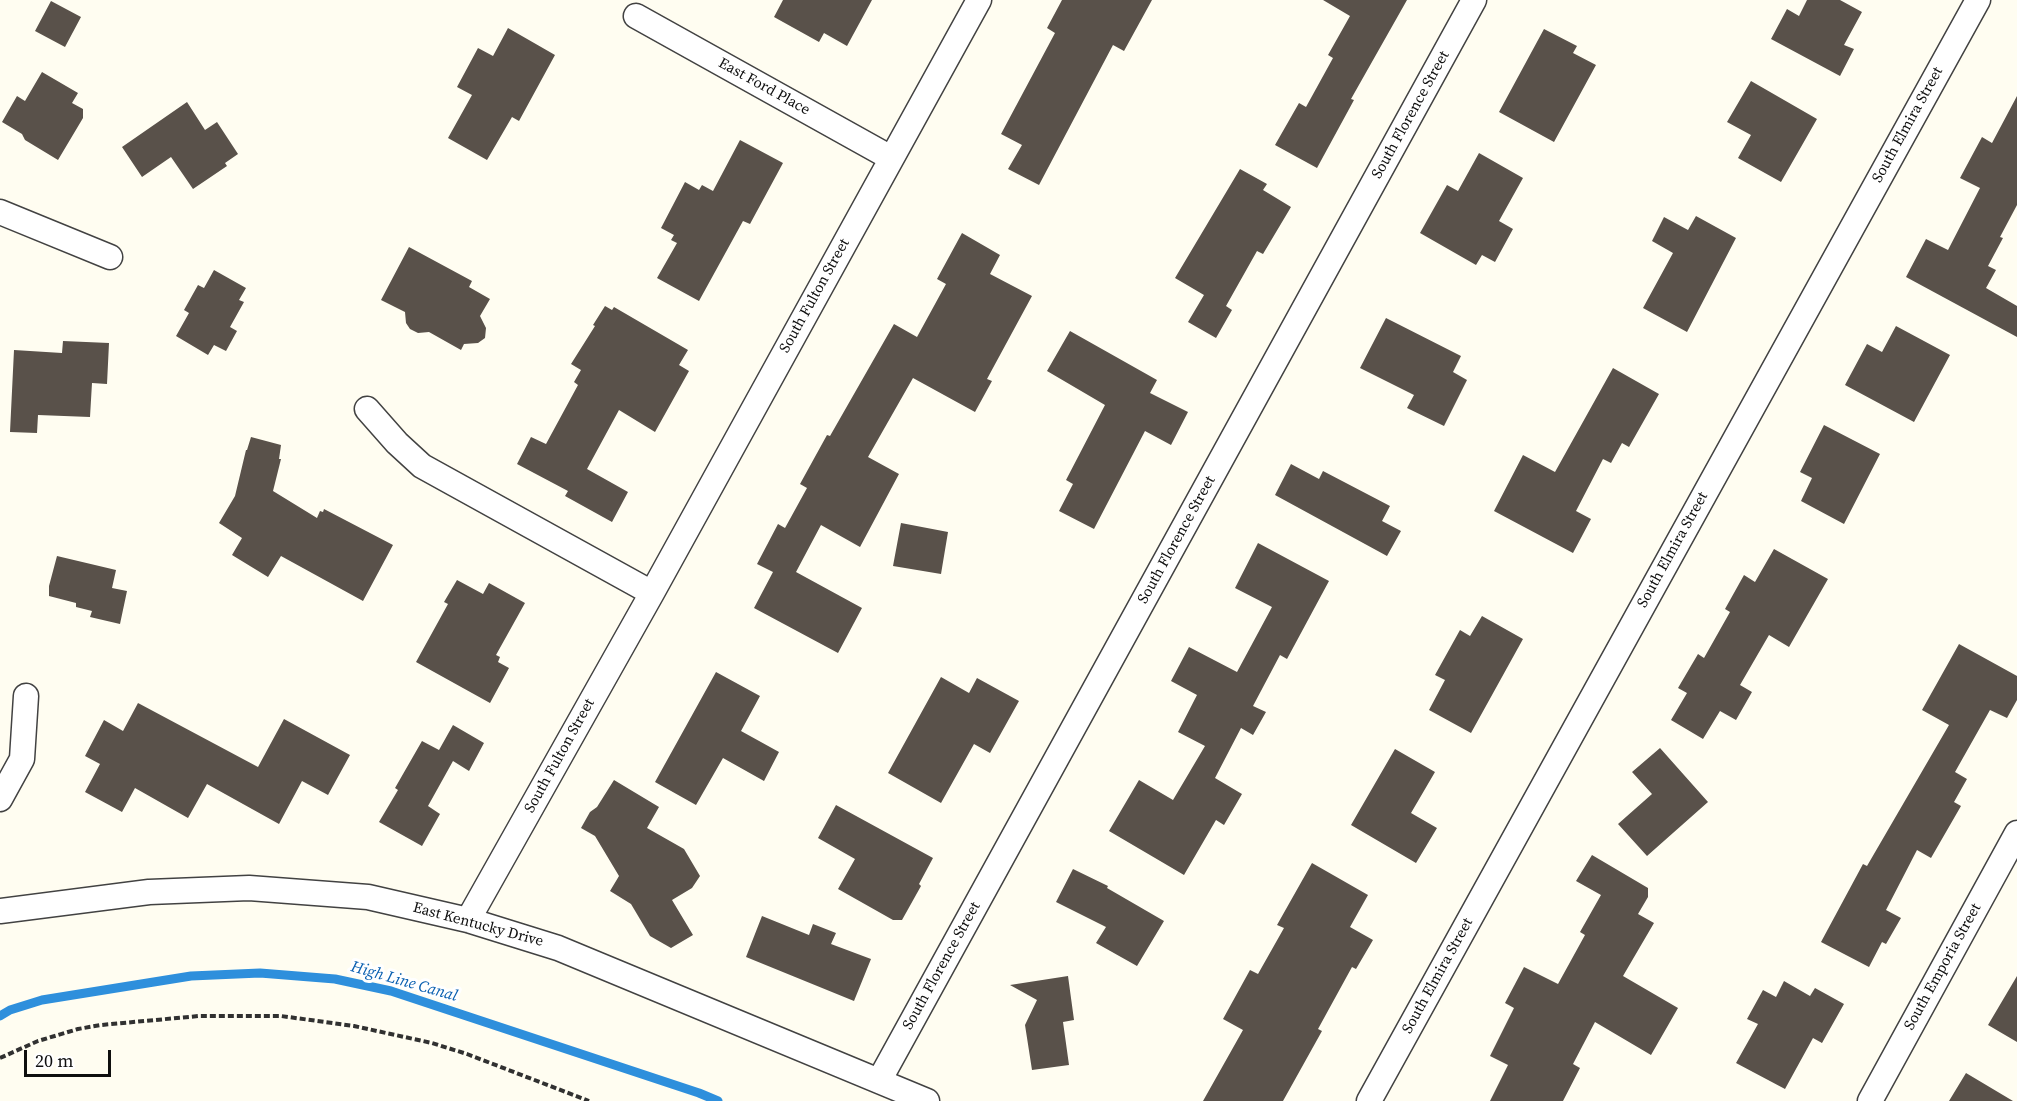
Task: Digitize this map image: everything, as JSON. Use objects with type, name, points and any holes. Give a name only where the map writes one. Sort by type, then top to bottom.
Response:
[{"type":"street","name":"South Fulton Street","points":[[468,920],[652,593],[979,0]]},
{"type":"street","name":"South Florence Street","points":[[879,1081],[1474,0]]},
{"type":"street","name":"South Elmira Street","points":[[1369,1101],[1978,0]]},
{"type":"street","name":"East Ford Place","points":[[636,16],[891,158]]},
{"type":"street","points":[[0,212],[110,257]]},
{"type":"street","points":[[367,409],[397,443],[422,466],[652,593]]},
{"type":"street","points":[[0,799],[22,759],[26,696]]},
{"type":"street","name":"South Emporia Street","points":[[1870,1101],[2017,833]]},
{"type":"street","name":"East Kentucky Drive","points":[[0,911],[150,892],[249,888],[368,897],[468,920],[518,934],[568,952],[927,1101]]},
{"type":"path","points":[[0,1058],[38,1041],[101,1025],[199,1016],[281,1016],[354,1026],[432,1043],[467,1054],[589,1101]]},
{"type":"building","points":[[783,0],[872,0],[847,46],[824,33],[819,42],[774,17]]},
{"type":"building","points":[[1062,0],[1152,0],[1124,51],[1113,45],[1039,185],[1008,169],[1022,145],[1001,134],[1055,33],[1047,28]]},
{"type":"building","points":[[1323,0],[1407,0],[1351,99],[1354,100],[1317,168],[1275,145],[1299,103],[1306,107],[1333,58],[1328,55],[1350,16]]},
{"type":"building","points":[[1807,0],[1840,0],[1862,12],[1844,45],[1854,49],[1840,76],[1771,39],[1787,9],[1799,16]]},
{"type":"building","points":[[51,1],[81,17],[65,47],[35,31]]},
{"type":"building","points":[[508,28],[555,55],[519,121],[512,117],[487,160],[448,138],[472,95],[457,87],[478,48],[493,56]]},
{"type":"building","points":[[1544,29],[1577,46],[1573,53],[1596,65],[1554,142],[1499,112]]},
{"type":"building","points":[[42,72],[78,93],[72,103],[83,109],[83,118],[58,160],[25,140],[22,134],[2,122],[17,96],[25,101]]},
{"type":"building","points":[[1751,81],[1817,119],[1781,182],[1738,158],[1751,135],[1727,122]]},
{"type":"building","points":[[2017,96],[2017,205],[1988,266],[1996,270],[1986,288],[2017,306],[2017,337],[1906,277],[1926,239],[1948,250],[1980,188],[1960,178],[1982,137],[1992,143]]},
{"type":"building","points":[[187,102],[205,130],[217,122],[238,154],[225,163],[227,166],[193,189],[171,157],[142,177],[122,147]]},
{"type":"building","points":[[740,140],[783,163],[750,224],[743,221],[699,301],[657,278],[677,243],[671,240],[674,235],[661,228],[685,182],[699,190],[702,185],[713,191]]},
{"type":"building","points":[[1479,153],[1523,178],[1499,221],[1513,229],[1495,262],[1482,255],[1476,265],[1420,233],[1447,185],[1458,191]]},
{"type":"building","points":[[1240,169],[1267,184],[1263,190],[1291,207],[1263,254],[1257,251],[1226,306],[1232,310],[1216,338],[1188,322],[1204,295],[1175,278]]},
{"type":"building","points":[[1696,216],[1736,238],[1687,332],[1643,308],[1673,253],[1652,241],[1664,217],[1688,230]]},
{"type":"building","points":[[962,233],[1000,255],[990,274],[1032,296],[987,379],[992,381],[975,412],[913,378],[868,457],[899,474],[860,547],[821,525],[796,572],[862,608],[838,653],[754,608],[773,572],[757,564],[778,524],[785,528],[807,488],[800,484],[894,324],[917,337],[946,284],[937,279]]},
{"type":"building","points":[[409,247],[472,281],[469,287],[490,299],[480,316],[486,328],[485,338],[478,343],[464,344],[461,350],[429,332],[418,333],[410,329],[406,323],[405,312],[381,300]]},
{"type":"building","points":[[214,270],[246,288],[239,300],[244,302],[230,327],[237,331],[226,351],[214,345],[208,355],[176,336],[189,313],[184,310],[198,285],[204,288]]},
{"type":"building","points":[[605,306],[612,310],[614,307],[688,350],[679,365],[689,371],[655,432],[619,410],[587,469],[628,492],[612,522],[565,496],[568,491],[517,464],[531,437],[546,444],[578,385],[574,382],[581,370],[571,364]]},
{"type":"building","points":[[1386,318],[1461,356],[1453,372],[1467,380],[1444,426],[1407,408],[1414,395],[1360,368]]},
{"type":"building","points":[[1896,326],[1950,355],[1914,422],[1845,385],[1867,344],[1882,352]]},
{"type":"building","points":[[1070,331],[1157,380],[1150,393],[1188,412],[1171,445],[1145,431],[1094,529],[1059,511],[1073,484],[1066,480],[1105,405],[1047,371]]},
{"type":"building","points":[[63,341],[109,343],[107,384],[92,383],[90,417],[38,415],[37,433],[10,432],[14,350],[62,353]]},
{"type":"building","points":[[1613,368],[1659,394],[1629,447],[1622,443],[1611,463],[1603,459],[1576,511],[1591,519],[1573,553],[1494,511],[1523,455],[1555,472]]},
{"type":"building","points":[[1824,425],[1880,454],[1844,524],[1801,501],[1812,478],[1800,472]]},
{"type":"building","points":[[251,437],[281,445],[279,459],[281,459],[273,491],[317,518],[320,511],[323,512],[324,509],[393,545],[363,601],[281,556],[268,577],[232,555],[242,538],[219,523],[235,496]]},
{"type":"building","points":[[1291,464],[1319,479],[1323,471],[1390,506],[1382,521],[1401,531],[1387,556],[1275,495]]},
{"type":"building","points":[[901,523],[948,532],[941,574],[893,566]]},
{"type":"building","points":[[1258,543],[1329,581],[1287,659],[1280,655],[1253,706],[1266,712],[1253,735],[1241,728],[1215,778],[1242,794],[1224,825],[1216,820],[1184,875],[1109,831],[1139,780],[1173,800],[1205,746],[1178,732],[1197,695],[1171,681],[1189,647],[1237,672],[1272,607],[1235,588]]},
{"type":"building","points":[[1774,549],[1828,579],[1789,647],[1769,635],[1740,685],[1752,692],[1736,720],[1720,711],[1703,739],[1671,720],[1687,693],[1678,688],[1698,654],[1704,658],[1730,612],[1725,609],[1744,575],[1755,582]]},
{"type":"building","points":[[57,556],[116,570],[112,588],[127,591],[120,624],[90,617],[92,611],[76,607],[76,603],[49,596],[49,586]]},
{"type":"building","points":[[457,580],[483,594],[489,583],[525,603],[496,655],[500,657],[498,662],[509,668],[490,703],[416,662],[448,604],[444,602]]},
{"type":"building","points":[[1482,616],[1523,639],[1471,733],[1429,710],[1445,680],[1435,675],[1460,630],[1470,636]]},
{"type":"building","points":[[1959,644],[2017,676],[2017,700],[2007,718],[1990,710],[1955,772],[1967,779],[1954,802],[1961,806],[1931,858],[1917,850],[1886,910],[1901,918],[1886,944],[1882,942],[1869,967],[1821,942],[1863,864],[1867,866],[1949,725],[1922,710]]},
{"type":"building","points":[[716,672],[760,696],[741,731],[779,752],[764,781],[723,758],[696,805],[655,782]]},
{"type":"building","points":[[941,677],[969,693],[977,678],[1019,701],[990,753],[974,744],[941,803],[888,773]]},
{"type":"building","points":[[138,703],[258,767],[284,719],[350,755],[328,795],[302,781],[279,824],[207,784],[188,818],[135,788],[122,812],[85,792],[100,764],[85,756],[104,720],[123,731]]},
{"type":"building","points":[[453,725],[484,743],[469,771],[453,761],[428,806],[440,814],[422,846],[379,822],[398,790],[395,788],[422,741],[439,750]]},
{"type":"building","points":[[1660,748],[1708,802],[1647,856],[1618,824],[1652,794],[1632,772]]},
{"type":"building","points":[[1395,749],[1435,772],[1411,813],[1437,828],[1416,863],[1351,825]]},
{"type":"building","points":[[614,780],[659,807],[647,828],[684,849],[700,876],[692,888],[672,900],[693,935],[671,948],[650,936],[631,904],[610,891],[619,876],[595,836],[581,828]]},
{"type":"building","points":[[836,805],[933,858],[902,920],[893,920],[838,889],[855,859],[818,838]]},
{"type":"building","points":[[1592,855],[1648,888],[1648,897],[1638,914],[1654,923],[1623,976],[1678,1008],[1651,1055],[1595,1022],[1573,1064],[1580,1068],[1563,1101],[1490,1101],[1508,1065],[1490,1056],[1514,1008],[1505,1003],[1524,967],[1558,984],[1585,935],[1580,932],[1601,895],[1576,881]]},
{"type":"building","points":[[1312,863],[1368,895],[1350,927],[1373,940],[1356,969],[1352,967],[1318,1029],[1322,1031],[1283,1101],[1203,1101],[1243,1030],[1223,1019],[1250,970],[1258,974],[1284,928],[1277,925]]},
{"type":"building","points":[[1073,869],[1108,886],[1107,888],[1164,921],[1137,966],[1096,943],[1106,927],[1056,902]]},
{"type":"building","points":[[762,916],[809,935],[813,924],[836,933],[831,944],[871,959],[854,1001],[746,957]]},
{"type":"building","points":[[1068,976],[1074,1020],[1063,1022],[1069,1065],[1032,1070],[1025,1025],[1037,1000],[1010,985]]},
{"type":"building","points":[[2017,976],[2017,1042],[1988,1025]]},
{"type":"building","points":[[1784,981],[1810,996],[1815,988],[1844,1004],[1822,1043],[1813,1038],[1785,1089],[1736,1063],[1758,1024],[1747,1019],[1763,990],[1776,997]]},
{"type":"building","points":[[1966,1073],[2013,1101],[1949,1101]]},
{"type":"waterway","name":"High Line Canal","points":[[0,1016],[10,1010],[42,1000],[191,976],[260,973],[335,979],[391,991],[718,1101]]}]
